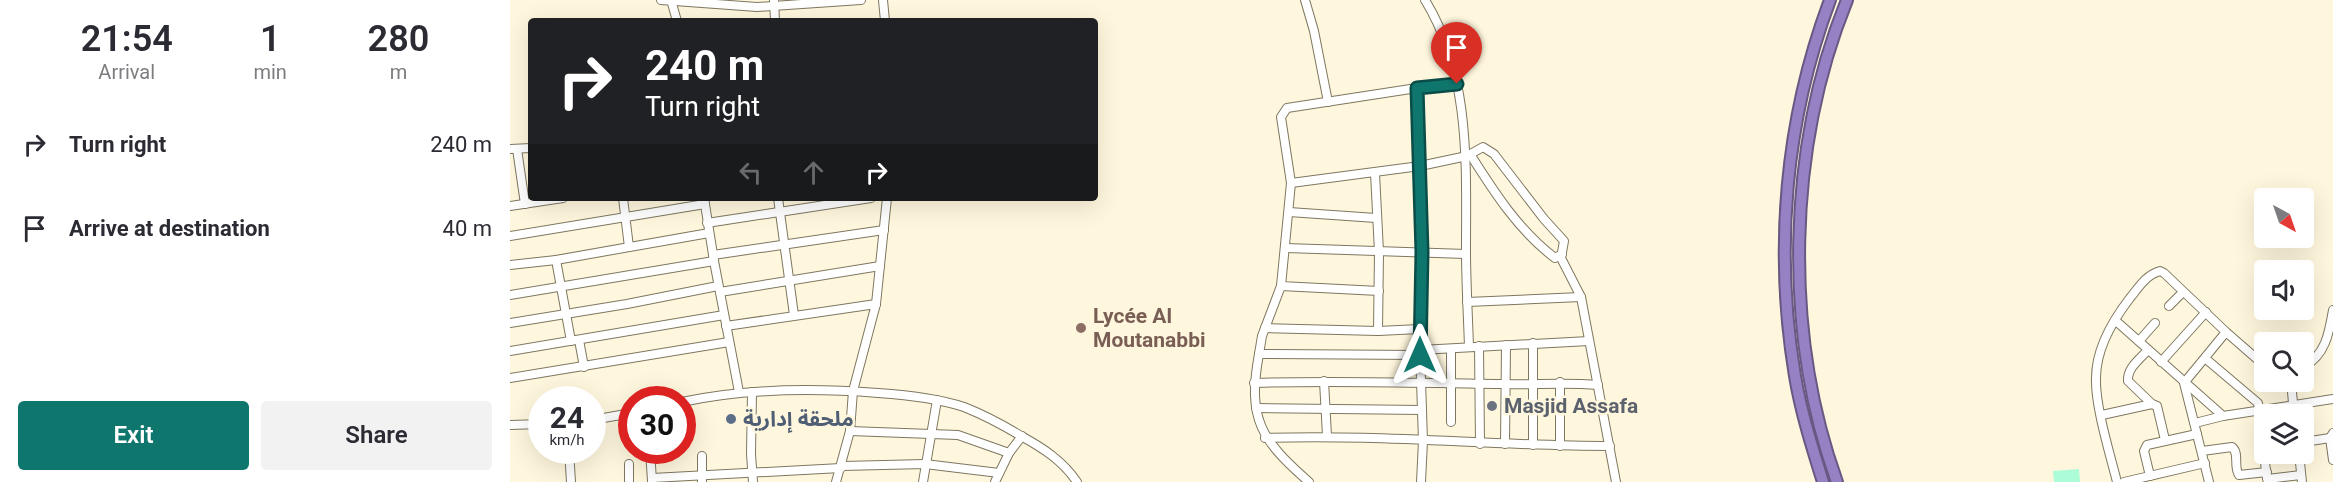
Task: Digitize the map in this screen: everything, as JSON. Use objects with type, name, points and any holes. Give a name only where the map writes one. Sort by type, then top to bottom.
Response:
[{"type":"highway","points":[[1822,482],[1795,377],[1786,297],[1785,238],[1787,181],[1796,118],[1809,64],[1830,0]]},
{"type":"highway","points":[[1837,482],[1816,404],[1804,342],[1799,278],[1800,218],[1802,182],[1811,122],[1821,77],[1847,0]]},
{"type":"street","points":[[661,0],[744,3],[861,0]]},
{"type":"street","points":[[671,0],[677,18]]},
{"type":"street","points":[[884,0],[885,18]]},
{"type":"street","points":[[1305,0],[1314,31],[1328,102]]},
{"type":"street","points":[[1425,0],[1441,28],[1449,49],[1468,155],[1466,254],[1469,347]]},
{"type":"street","points":[[774,3],[775,18]]},
{"type":"street","points":[[1309,482],[1283,460],[1265,438],[1257,416],[1254,383],[1265,328],[1281,286],[1286,248],[1292,183],[1281,117],[1287,108],[1457,84]]},
{"type":"street","points":[[1417,88],[1422,252],[1420,352],[1423,441],[1421,482]]},
{"type":"street","points":[[1292,183],[1420,166],[1468,155],[1483,147],[1488,149],[1564,241],[1561,258],[1581,297],[1616,482]]},
{"type":"street","points":[[525,204],[513,149],[528,148]]},
{"type":"street","points":[[1468,155],[1495,195],[1517,221],[1555,258],[1562,254]]},
{"type":"street","points":[[1375,172],[1379,252],[1378,331]]},
{"type":"street","points":[[510,206],[540,201]]},
{"type":"street","points":[[623,201],[629,247]]},
{"type":"street","points":[[510,236],[704,201],[739,392]]},
{"type":"street","points":[[778,201],[795,315]]},
{"type":"street","points":[[707,223],[850,201]]},
{"type":"street","points":[[836,482],[842,467],[850,431],[853,391],[876,303],[887,201]]},
{"type":"street","points":[[1289,213],[1376,218]]},
{"type":"street","points":[[510,295],[785,244],[884,230]]},
{"type":"street","points":[[510,265],[556,260],[709,233]]},
{"type":"street","points":[[1286,248],[1466,254]]},
{"type":"street","points":[[556,260],[566,314],[584,367]]},
{"type":"street","points":[[510,323],[880,266]]},
{"type":"street","points":[[2118,482],[2102,415],[2096,379],[2097,367],[2107,336],[2142,284],[2155,273],[2164,273],[2254,356]]},
{"type":"street","points":[[1281,286],[1379,291]]},
{"type":"street","points":[[2169,306],[2183,292]]},
{"type":"street","points":[[1467,302],[1581,297]]},
{"type":"street","points":[[726,326],[876,303]]},
{"type":"street","points":[[2162,362],[2206,312]]},
{"type":"street","points":[[510,351],[724,315]]},
{"type":"street","points":[[2314,358],[2321,352],[2328,338],[2332,316]]},
{"type":"street","points":[[2116,321],[2223,416]]},
{"type":"street","points":[[2139,341],[2155,323]]},
{"type":"street","points":[[1265,328],[1378,331],[1420,329]]},
{"type":"street","points":[[2184,383],[2226,332]]},
{"type":"street","points":[[1259,354],[1420,352],[1479,346],[1589,341]]},
{"type":"street","points":[[510,378],[729,342]]},
{"type":"street","points":[[1533,343],[1533,445]]},
{"type":"street","points":[[1505,444],[1506,345]]},
{"type":"street","points":[[1479,346],[1480,444]]},
{"type":"street","points":[[1451,349],[1451,422]]},
{"type":"street","points":[[2148,350],[2131,369],[2128,381],[2152,404],[2156,404],[2165,440]]},
{"type":"street","points":[[2206,359],[2259,404]]},
{"type":"street","points":[[1254,383],[1324,381],[1505,384],[1560,382],[1598,385]]},
{"type":"street","points":[[1324,381],[1327,436]]},
{"type":"street","points":[[1560,382],[1560,446]]},
{"type":"street","points":[[2184,383],[2209,482]]},
{"type":"street","points":[[696,400],[739,392],[798,389],[853,391],[937,400],[964,407],[1022,436],[1060,462],[1077,482]]},
{"type":"street","points":[[752,392],[753,482]]},
{"type":"street","points":[[2299,404],[2332,398]]},
{"type":"street","points":[[923,482],[937,400]]},
{"type":"street","points":[[2102,415],[2152,404]]},
{"type":"street","points":[[1256,408],[1422,410]]},
{"type":"street","points":[[2195,423],[2254,411]]},
{"type":"street","points":[[510,424],[528,424]]},
{"type":"street","points":[[850,431],[931,432],[971,438],[1009,453]]},
{"type":"street","points":[[2150,476],[2145,448],[2151,443],[2197,434]]},
{"type":"street","points":[[995,482],[1009,453],[1022,436]]},
{"type":"street","points":[[1265,438],[1327,436],[1480,444],[1610,446]]},
{"type":"street","points":[[2314,440],[2331,436],[2333,460]]},
{"type":"street","points":[[2202,451],[2232,447],[2236,452],[2236,471],[2239,475],[2301,478]]},
{"type":"street","points":[[702,456],[702,479]]},
{"type":"street","points":[[2124,482],[2205,463]]},
{"type":"street","points":[[570,464],[571,482]]},
{"type":"street","points":[[629,464],[629,482]]},
{"type":"street","points":[[651,464],[652,480],[702,479],[752,473],[925,464],[999,473]]},
{"type":"green space","points":[[2079,469],[2080,482],[2054,482],[2053,471]]},
{"type":"place","name":"Lycée Al Moutanabbi","points":[[1081,328]]},
{"type":"place","name":"Masjid Assafa","points":[[1492,406]]},
{"type":"place","name":"ملحقة إدارية","points":[[731,419]]},
{"type":"route","points":[[1420,355],[1422,252],[1417,88],[1457,84]]}]
